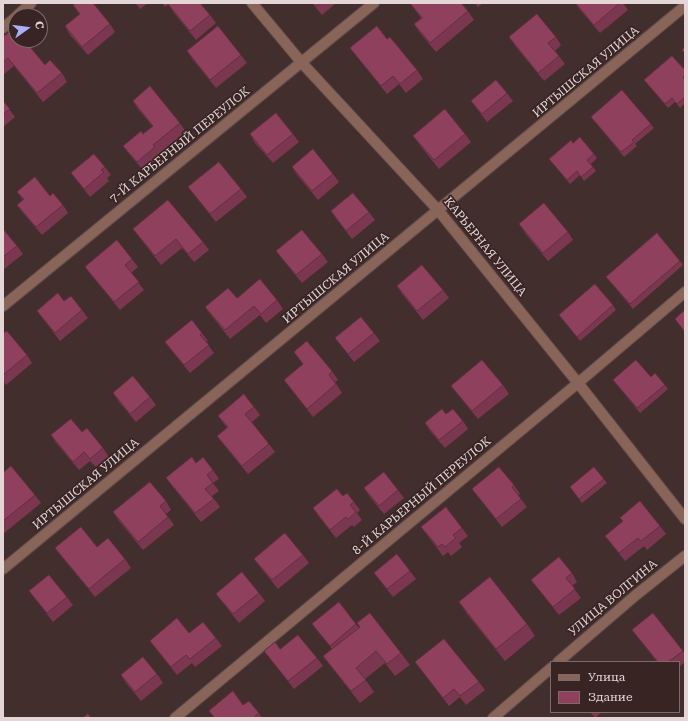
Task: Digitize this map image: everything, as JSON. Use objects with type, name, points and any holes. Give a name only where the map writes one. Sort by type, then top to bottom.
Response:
[{"type":"street","name":"КАРЬЕРНАЯ УЛИЦА","points":[[252,3],[302,63],[438,210],[578,383],[685,519]]},
{"type":"street","name":"7-Й КАРЬЕРНЫЙ ПЕРЕУЛОК","points":[[3,306],[374,3]]},
{"type":"street","name":"ИРТЫШСКАЯ УЛИЦА","points":[[3,569],[685,6]]},
{"type":"street","name":"8-Й КАРЬЕРНЫЙ ПЕРЕУЛОК","points":[[175,718],[578,383],[685,292]]},
{"type":"street","name":"УЛИЦА ВОЛГИНА","points":[[559,661],[636,594],[685,556]]},
{"type":"street","points":[[493,718],[550,669]]},
{"type":"building","points":[[76,3],[93,3],[110,24],[82,47],[65,26],[80,14],[73,5]]},
{"type":"building","points":[[200,3],[210,15],[190,31],[168,4]]},
{"type":"building","points":[[313,3],[320,3],[316,6]]},
{"type":"building","points":[[410,3],[461,3],[468,11],[430,43],[414,24],[422,18]]},
{"type":"building","points":[[576,3],[620,3],[594,25]]},
{"type":"building","points":[[537,14],[556,37],[548,43],[559,56],[538,73],[509,37]]},
{"type":"building","points":[[218,26],[241,55],[210,80],[187,51]]},
{"type":"building","points":[[377,26],[387,39],[390,37],[417,70],[400,84],[393,76],[381,86],[350,48]]},
{"type":"building","points":[[8,33],[8,48],[31,48],[45,65],[50,60],[62,73],[37,93],[8,58],[3,62],[3,37]]},
{"type":"building","points":[[672,56],[685,70],[685,75],[683,77],[685,80],[685,97],[677,104],[672,98],[665,104],[644,80]]},
{"type":"building","points":[[496,80],[507,93],[482,114],[471,101]]},
{"type":"building","points":[[150,86],[180,123],[153,145],[155,147],[137,162],[123,146],[141,131],[143,134],[153,126],[133,101]]},
{"type":"building","points":[[622,90],[651,124],[632,140],[634,142],[621,152],[591,117]]},
{"type":"building","points":[[3,101],[10,109],[3,114]]},
{"type":"building","points":[[445,109],[465,134],[434,160],[413,136]]},
{"type":"building","points":[[276,113],[293,134],[267,155],[250,134]]},
{"type":"building","points":[[580,137],[594,154],[587,160],[593,167],[581,177],[577,171],[567,180],[549,159],[571,140],[573,143]]},
{"type":"building","points":[[313,149],[333,174],[312,191],[292,167]]},
{"type":"building","points":[[94,154],[105,167],[101,170],[104,172],[84,189],[71,173]]},
{"type":"building","points":[[219,162],[241,189],[210,214],[188,187]]},
{"type":"building","points":[[35,177],[50,196],[53,193],[63,205],[36,227],[17,205],[24,199],[17,192]]},
{"type":"building","points":[[353,193],[369,212],[346,231],[331,211]]},
{"type":"building","points":[[168,200],[203,242],[188,254],[176,239],[155,256],[133,229]]},
{"type":"building","points":[[544,203],[568,232],[543,253],[519,224]]},
{"type":"building","points":[[3,229],[17,246],[3,257]]},
{"type":"building","points":[[302,230],[322,254],[296,275],[276,251]]},
{"type":"building","points":[[657,233],[680,261],[630,304],[606,277]]},
{"type":"building","points":[[117,240],[132,259],[125,265],[139,282],[114,302],[85,267]]},
{"type":"building","points":[[422,265],[443,290],[417,311],[397,286]]},
{"type":"building","points":[[260,279],[277,300],[261,314],[254,306],[225,330],[205,307],[228,288],[237,298]]},
{"type":"building","points":[[595,284],[613,305],[577,337],[559,315]]},
{"type":"building","points":[[58,293],[64,301],[71,296],[82,310],[55,333],[37,311]]},
{"type":"building","points":[[685,310],[685,332],[675,319]]},
{"type":"building","points":[[361,317],[374,333],[348,354],[335,338]]},
{"type":"building","points":[[192,320],[202,333],[200,335],[209,345],[184,365],[165,342]]},
{"type":"building","points":[[7,331],[27,355],[3,375],[3,334]]},
{"type":"building","points":[[307,341],[332,371],[329,375],[336,384],[307,409],[284,380],[303,364],[294,352]]},
{"type":"building","points":[[482,360],[503,385],[472,411],[451,386]]},
{"type":"building","points":[[636,360],[651,377],[655,373],[665,385],[637,408],[613,380]]},
{"type":"building","points":[[133,376],[150,397],[130,414],[113,393]]},
{"type":"building","points":[[244,394],[254,407],[245,414],[269,444],[242,466],[217,436],[228,427],[218,416]]},
{"type":"building","points":[[442,409],[446,414],[453,409],[463,421],[439,440],[425,423]]},
{"type":"building","points":[[71,419],[82,432],[87,428],[103,448],[90,459],[84,452],[73,462],[51,435]]},
{"type":"building","points":[[192,457],[196,463],[203,457],[213,470],[207,475],[213,483],[205,489],[214,499],[195,513],[166,478]]},
{"type":"building","points":[[11,466],[35,495],[3,521],[3,473]]},
{"type":"building","points":[[499,467],[514,485],[512,487],[521,499],[496,519],[472,489]]},
{"type":"building","points":[[594,467],[604,479],[579,499],[570,487]]},
{"type":"building","points":[[384,472],[398,490],[379,506],[364,488]]},
{"type":"building","points":[[150,482],[166,501],[160,506],[168,517],[138,542],[113,512]]},
{"type":"building","points":[[337,489],[343,496],[347,493],[354,502],[350,505],[356,512],[348,519],[346,517],[330,530],[313,508]]},
{"type":"building","points":[[640,501],[660,526],[641,541],[638,538],[619,553],[605,536],[623,521],[620,518]]},
{"type":"building","points":[[446,507],[462,528],[453,535],[456,538],[445,547],[442,544],[438,547],[421,527]]},
{"type":"building","points":[[81,527],[97,547],[108,538],[125,559],[89,589],[55,548]]},
{"type":"building","points":[[285,533],[303,555],[272,580],[254,559]]},
{"type":"building","points":[[397,554],[410,571],[387,589],[374,573]]},
{"type":"building","points":[[559,557],[572,573],[566,578],[575,589],[553,607],[531,580]]},
{"type":"building","points":[[242,572],[259,593],[233,614],[216,594]]},
{"type":"building","points":[[49,575],[67,597],[47,613],[29,591]]},
{"type":"building","points":[[490,577],[527,624],[496,649],[459,602]]},
{"type":"building","points":[[339,602],[356,624],[330,646],[312,624]]},
{"type":"building","points":[[370,613],[401,653],[387,664],[376,651],[356,668],[366,680],[351,691],[323,656],[360,627],[357,623]]},
{"type":"building","points":[[653,613],[683,651],[669,661],[657,661],[632,630]]},
{"type":"building","points":[[177,618],[189,633],[203,622],[216,638],[190,659],[186,655],[171,667],[150,641]]},
{"type":"building","points":[[298,635],[317,658],[288,681],[264,651],[275,642],[280,649]]},
{"type":"building","points":[[444,639],[479,682],[460,696],[454,689],[443,698],[415,662]]},
{"type":"building","points":[[143,657],[157,674],[135,692],[121,675]]},
{"type":"building","points":[[233,691],[243,705],[249,701],[259,713],[253,718],[215,718],[209,711]]},
{"type":"building","points":[[88,714],[91,718],[83,718]]}]
